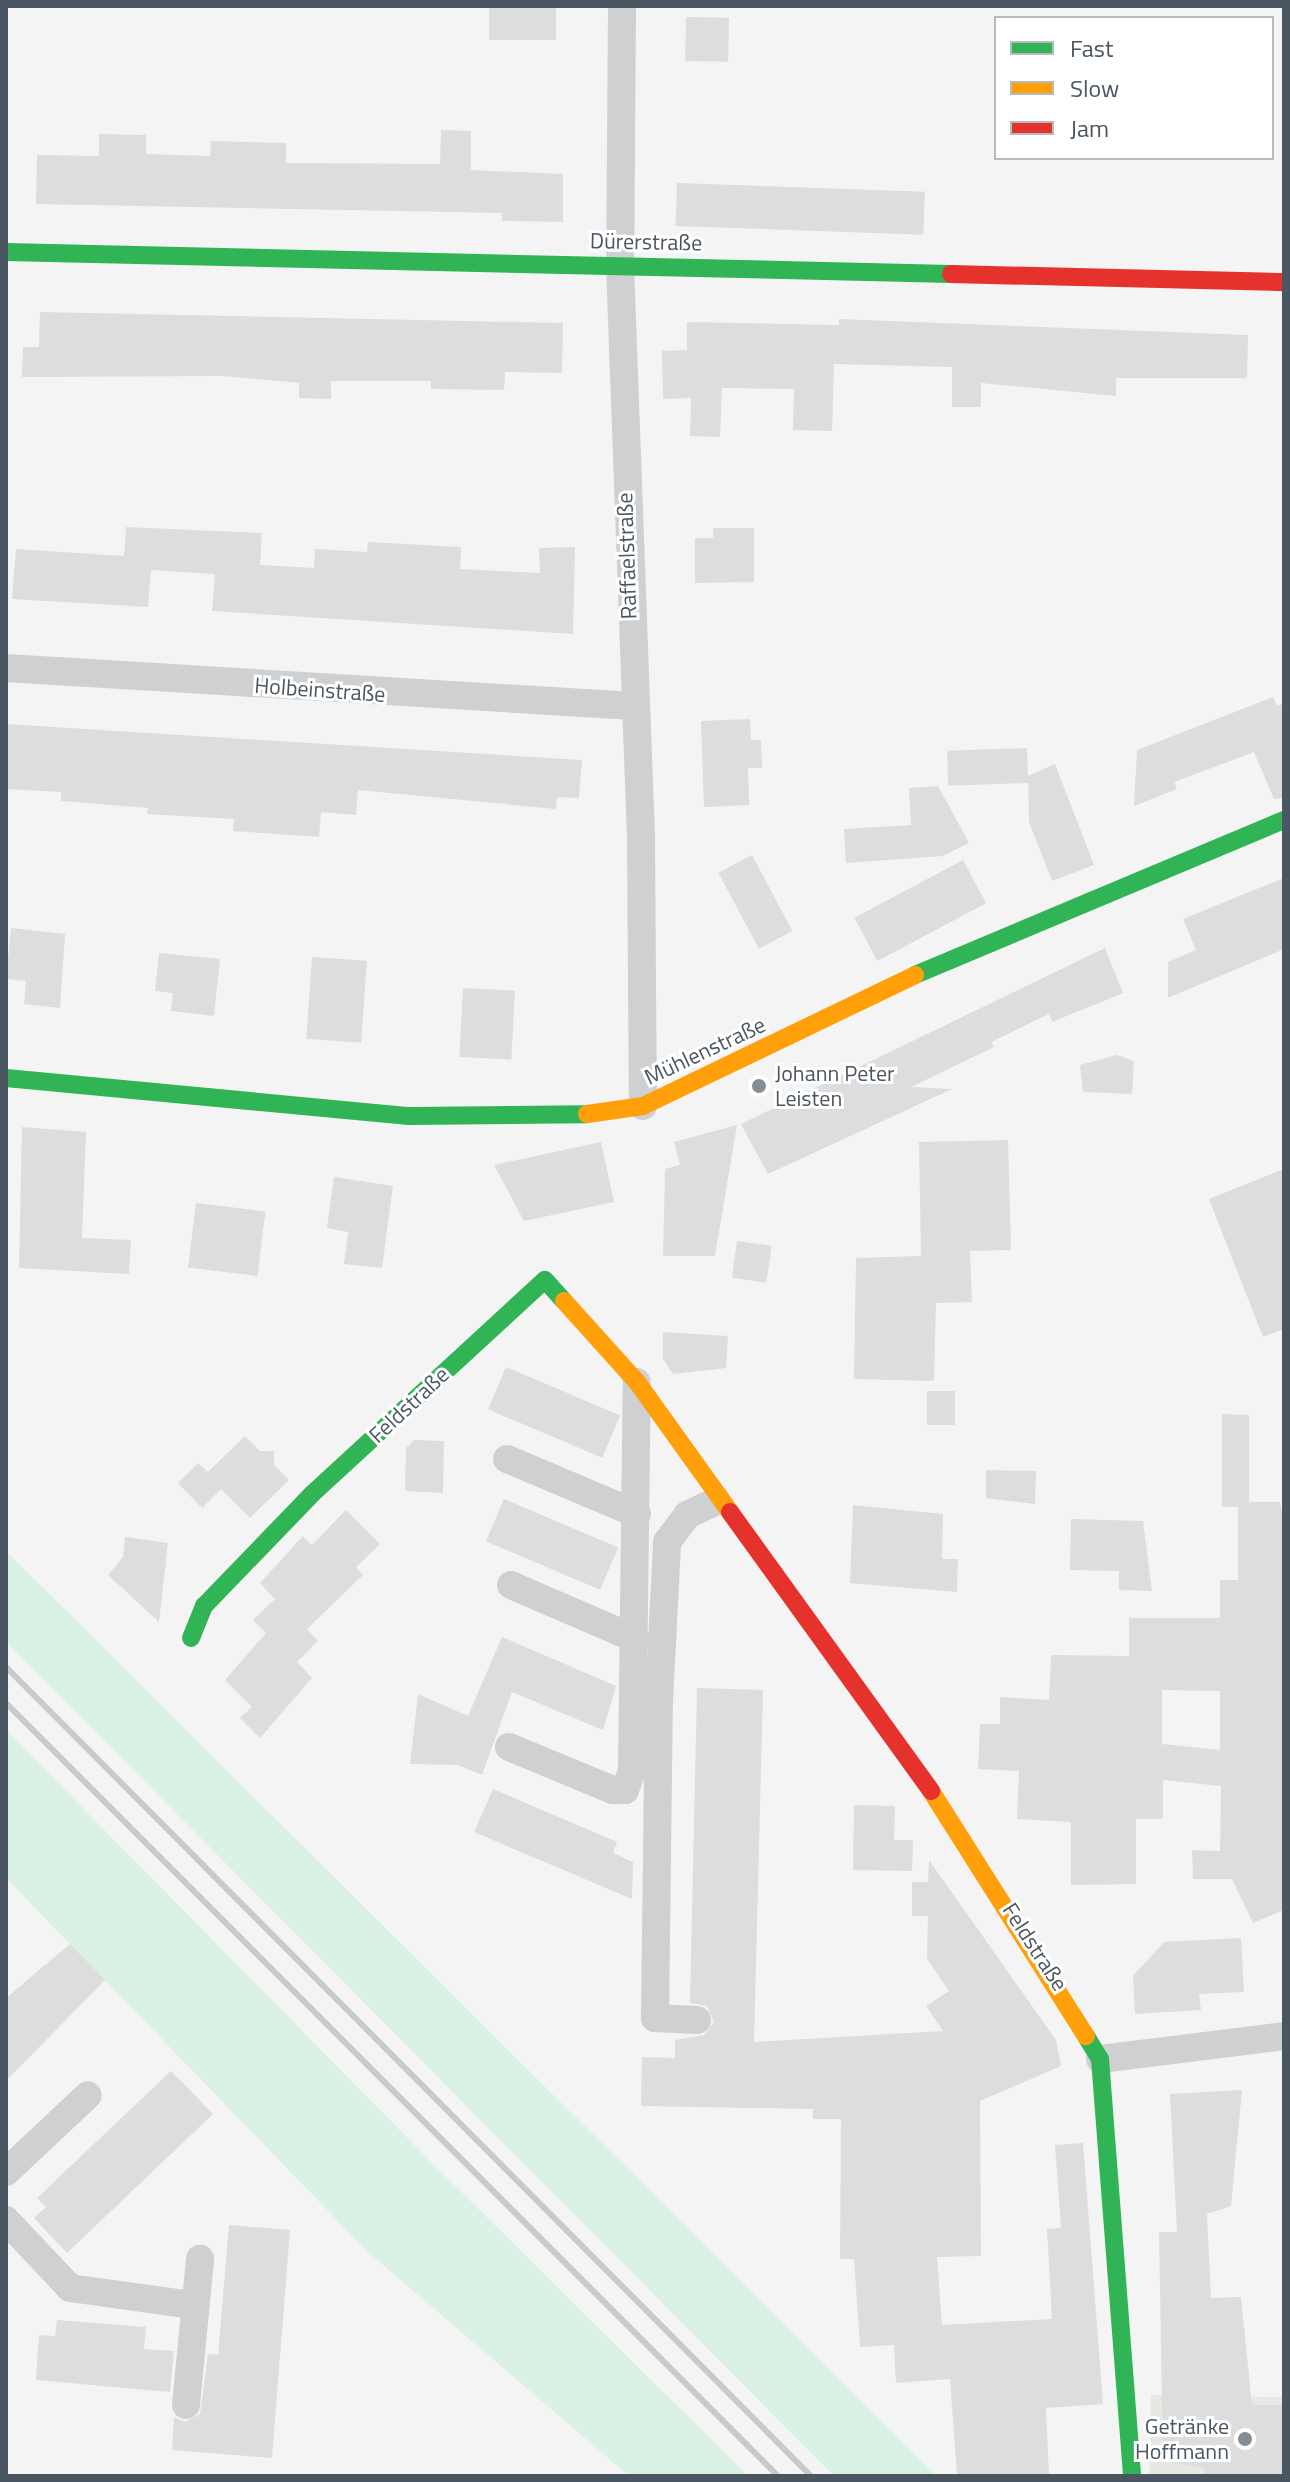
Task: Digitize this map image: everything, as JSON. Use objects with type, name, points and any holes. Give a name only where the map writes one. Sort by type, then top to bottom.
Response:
[{"type":"street","name":"Raffaelstraße","points":[[622,6],[620,265],[643,1106]]},
{"type":"street","name":"Dürerstraße","points":[[6,252],[1284,282]]},
{"type":"street","name":"Holbeinstraße","points":[[6,668],[634,706]]},
{"type":"street","name":"Mühlenstraße","points":[[6,1078],[409,1116],[562,1118],[643,1106],[978,945],[1284,820]]},
{"type":"street","name":"Feldstraße","points":[[191,1638],[204,1606],[312,1494],[545,1280],[637,1382],[717,1501],[945,1811],[1100,2059],[1132,2476]]},
{"type":"street","points":[[509,1747],[625,1790],[632,1771],[637,1382]]},
{"type":"street","points":[[507,1459],[637,1514]]},
{"type":"street","points":[[697,2020],[655,2018],[659,1702],[667,1542],[687,1515],[717,1501]]},
{"type":"street","points":[[511,1585],[636,1639]]},
{"type":"street","points":[[1100,2059],[1284,2036]]},
{"type":"street","points":[[6,2172],[88,2095]]},
{"type":"street","points":[[6,2220],[70,2288],[193,2305]]},
{"type":"street","points":[[186,2405],[193,2305],[200,2259]]},
{"type":"shaded area","points":[[1151,2395],[1284,2397],[1283,2476],[1150,2476]]},
{"type":"green space","points":[[6,1551],[937,2476],[834,2476],[6,1642]]},
{"type":"green space","points":[[6,1730],[436,2167],[748,2476],[629,2476],[368,2252],[6,1878]]},
{"type":"building","points":[[489,6],[556,6],[556,40],[489,40]]},
{"type":"building","points":[[686,17],[729,18],[728,62],[685,61]]},
{"type":"building","points":[[441,130],[471,131],[471,170],[563,174],[563,222],[502,221],[502,213],[36,204],[37,155],[99,156],[99,134],[146,135],[146,154],[210,156],[211,141],[286,143],[286,163],[440,164]]},
{"type":"building","points":[[677,183],[925,192],[923,235],[675,226]]},
{"type":"building","points":[[40,312],[563,323],[562,373],[505,372],[504,390],[431,389],[431,381],[331,381],[331,399],[299,398],[299,383],[223,376],[22,377],[23,347],[39,347]]},
{"type":"building","points":[[839,319],[1248,335],[1247,378],[1116,378],[1116,396],[981,383],[981,407],[952,407],[952,367],[834,364],[832,431],[793,430],[794,389],[722,388],[720,437],[690,436],[691,398],[663,399],[662,351],[687,350],[687,322],[839,325]]},
{"type":"building","points":[[126,527],[262,533],[260,565],[314,568],[315,549],[367,552],[368,542],[461,547],[460,569],[540,573],[539,548],[575,547],[573,634],[212,611],[215,574],[151,570],[148,607],[12,599],[16,549],[124,556]]},
{"type":"building","points":[[713,528],[754,528],[754,582],[695,583],[695,538],[713,538]]},
{"type":"building","points":[[1273,697],[1277,706],[1284,703],[1284,798],[1274,799],[1254,752],[1174,782],[1177,789],[1134,806],[1137,750]]},
{"type":"building","points":[[750,719],[751,740],[761,740],[762,768],[748,768],[749,805],[704,807],[701,721]]},
{"type":"building","points":[[6,724],[582,760],[579,798],[557,797],[556,809],[358,790],[356,815],[321,812],[319,837],[233,831],[234,819],[147,814],[148,808],[61,801],[61,792],[6,789]]},
{"type":"building","points":[[1027,748],[1028,783],[948,786],[947,751]]},
{"type":"building","points":[[1055,764],[1094,865],[1052,881],[1029,822],[1028,776]]},
{"type":"building","points":[[938,786],[969,843],[943,856],[846,863],[844,829],[911,825],[909,788]]},
{"type":"building","points":[[752,855],[792,931],[759,949],[718,873]]},
{"type":"building","points":[[963,860],[986,903],[877,961],[854,918]]},
{"type":"building","points":[[1284,878],[1284,949],[1168,998],[1168,962],[1196,950],[1183,919]]},
{"type":"building","points":[[11,928],[65,934],[60,1008],[24,1004],[26,981],[6,979]]},
{"type":"building","points":[[1105,948],[1123,993],[1052,1022],[1049,1014],[991,1042],[994,1047],[911,1087],[952,1089],[768,1174],[741,1124]]},
{"type":"building","points":[[159,953],[220,959],[214,1016],[171,1011],[173,993],[155,991]]},
{"type":"building","points":[[312,957],[367,961],[361,1043],[306,1039]]},
{"type":"building","points":[[463,988],[515,991],[511,1060],[459,1057]]},
{"type":"building","points":[[1117,1055],[1134,1061],[1132,1094],[1083,1092],[1080,1065]]},
{"type":"building","points":[[737,1125],[715,1256],[663,1256],[665,1169],[680,1165],[674,1142]]},
{"type":"building","points":[[22,1127],[86,1132],[82,1238],[131,1240],[129,1274],[19,1268]]},
{"type":"building","points":[[1008,1140],[1011,1250],[970,1251],[972,1302],[936,1303],[934,1381],[854,1379],[856,1258],[921,1256],[919,1142]]},
{"type":"building","points":[[601,1142],[614,1202],[524,1221],[494,1165]]},
{"type":"building","points":[[1284,1169],[1284,1329],[1263,1337],[1209,1199]]},
{"type":"building","points":[[334,1177],[393,1186],[382,1268],[344,1264],[348,1232],[327,1228]]},
{"type":"building","points":[[196,1203],[265,1212],[258,1276],[188,1268]]},
{"type":"building","points":[[737,1241],[772,1246],[767,1283],[732,1278]]},
{"type":"building","points":[[663,1332],[728,1336],[726,1368],[673,1374],[663,1359]]},
{"type":"building","points":[[506,1367],[620,1415],[602,1458],[488,1409]]},
{"type":"building","points":[[927,1391],[955,1391],[955,1425],[927,1425]]},
{"type":"building","points":[[1222,1414],[1249,1415],[1249,1502],[1280,1502],[1284,1524],[1284,1910],[1253,1923],[1232,1879],[1193,1879],[1192,1850],[1220,1851],[1221,1786],[1163,1780],[1163,1819],[1136,1819],[1136,1884],[1071,1885],[1071,1822],[1017,1819],[1019,1771],[978,1769],[980,1724],[1000,1724],[1000,1697],[1049,1700],[1051,1655],[1129,1656],[1129,1618],[1220,1618],[1220,1580],[1238,1580],[1238,1507],[1222,1507]],"holes":[[[1162,1690],[1220,1691],[1220,1750],[1162,1744]]]},
{"type":"building","points":[[245,1436],[260,1451],[274,1451],[274,1465],[289,1480],[250,1518],[221,1489],[202,1508],[178,1483],[198,1463],[208,1472]]},
{"type":"building","points":[[414,1440],[444,1441],[443,1493],[405,1491],[406,1448]]},
{"type":"building","points":[[986,1470],[1036,1471],[1035,1504],[986,1498]]},
{"type":"building","points":[[504,1499],[618,1547],[600,1590],[486,1541]]},
{"type":"building","points":[[853,1505],[943,1514],[942,1559],[958,1559],[957,1592],[850,1583]]},
{"type":"building","points":[[346,1510],[380,1544],[356,1567],[363,1575],[307,1629],[318,1641],[297,1662],[312,1678],[260,1738],[240,1718],[252,1707],[225,1680],[266,1633],[253,1620],[275,1599],[260,1583],[303,1536],[312,1545]]},
{"type":"building","points":[[1071,1519],[1143,1521],[1152,1591],[1119,1590],[1119,1571],[1070,1570]]},
{"type":"building","points":[[125,1537],[168,1543],[159,1622],[108,1575],[123,1557]]},
{"type":"building","points":[[502,1637],[616,1686],[603,1730],[512,1692],[482,1775],[458,1765],[410,1764],[418,1694],[468,1716]]},
{"type":"building","points":[[697,1688],[763,1690],[754,2042],[943,2031],[926,2006],[949,1991],[927,1959],[928,1916],[912,1916],[912,1882],[928,1882],[929,1860],[1056,2040],[1061,2066],[980,2101],[981,2256],[937,2257],[942,2325],[1052,2319],[1047,2229],[1061,2228],[1055,2145],[1083,2143],[1103,2404],[1046,2408],[1049,2476],[957,2476],[950,2379],[896,2383],[894,2345],[860,2347],[854,2259],[840,2259],[841,2119],[813,2119],[813,2109],[641,2106],[642,2057],[675,2058],[675,2040],[704,2035],[714,2022],[707,2006],[690,2003]]},
{"type":"building","points":[[493,1789],[617,1842],[613,1853],[633,1862],[632,1899],[474,1832]]},
{"type":"building","points":[[854,1805],[895,1806],[894,1840],[913,1840],[912,1871],[853,1870]]},
{"type":"building","points":[[1241,1938],[1244,1992],[1199,1994],[1201,2010],[1135,2014],[1133,1976],[1164,1942]]},
{"type":"building","points":[[70,1944],[105,1980],[6,2081],[6,1998]]},
{"type":"building","points":[[171,2071],[213,2114],[67,2253],[34,2218],[46,2207],[37,2198]]},
{"type":"building","points":[[1242,2090],[1231,2206],[1207,2214],[1211,2298],[1241,2297],[1252,2405],[1284,2405],[1284,2476],[1205,2476],[1205,2468],[1163,2461],[1159,2232],[1177,2232],[1170,2094]]},
{"type":"building","points":[[229,2225],[290,2230],[272,2458],[172,2450],[174,2417],[185,2422],[200,2414],[208,2354],[218,2355]]},
{"type":"building","points":[[57,2320],[146,2327],[144,2349],[174,2351],[170,2392],[36,2380],[39,2335],[55,2336]]},
{"type":"railway","points":[[6,1667],[811,2476]]},
{"type":"railway","points":[[6,1703],[778,2476]]},
{"type":"traffic: fast","points":[[6,252],[951,274]]},
{"type":"traffic: fast","points":[[915,975],[1284,820]]},
{"type":"traffic: fast","points":[[6,1078],[409,1116],[587,1114]]},
{"type":"traffic: fast","points":[[191,1638],[204,1606],[312,1494],[545,1280],[564,1301]]},
{"type":"traffic: fast","points":[[1086,2036],[1100,2059],[1132,2476]]},
{"type":"traffic: slow","points":[[587,1114],[643,1106],[915,975]]},
{"type":"traffic: slow","points":[[564,1301],[637,1382],[730,1512]]},
{"type":"traffic: slow","points":[[931,1791],[1086,2036]]},
{"type":"traffic: jam","points":[[951,274],[1284,282]]},
{"type":"traffic: jam","points":[[730,1512],[931,1791]]},
{"type":"place","name":"Johann Peter Leisten","points":[[759,1086]]},
{"type":"place","name":"Getränke Hoffmann","points":[[1245,2439]]}]
